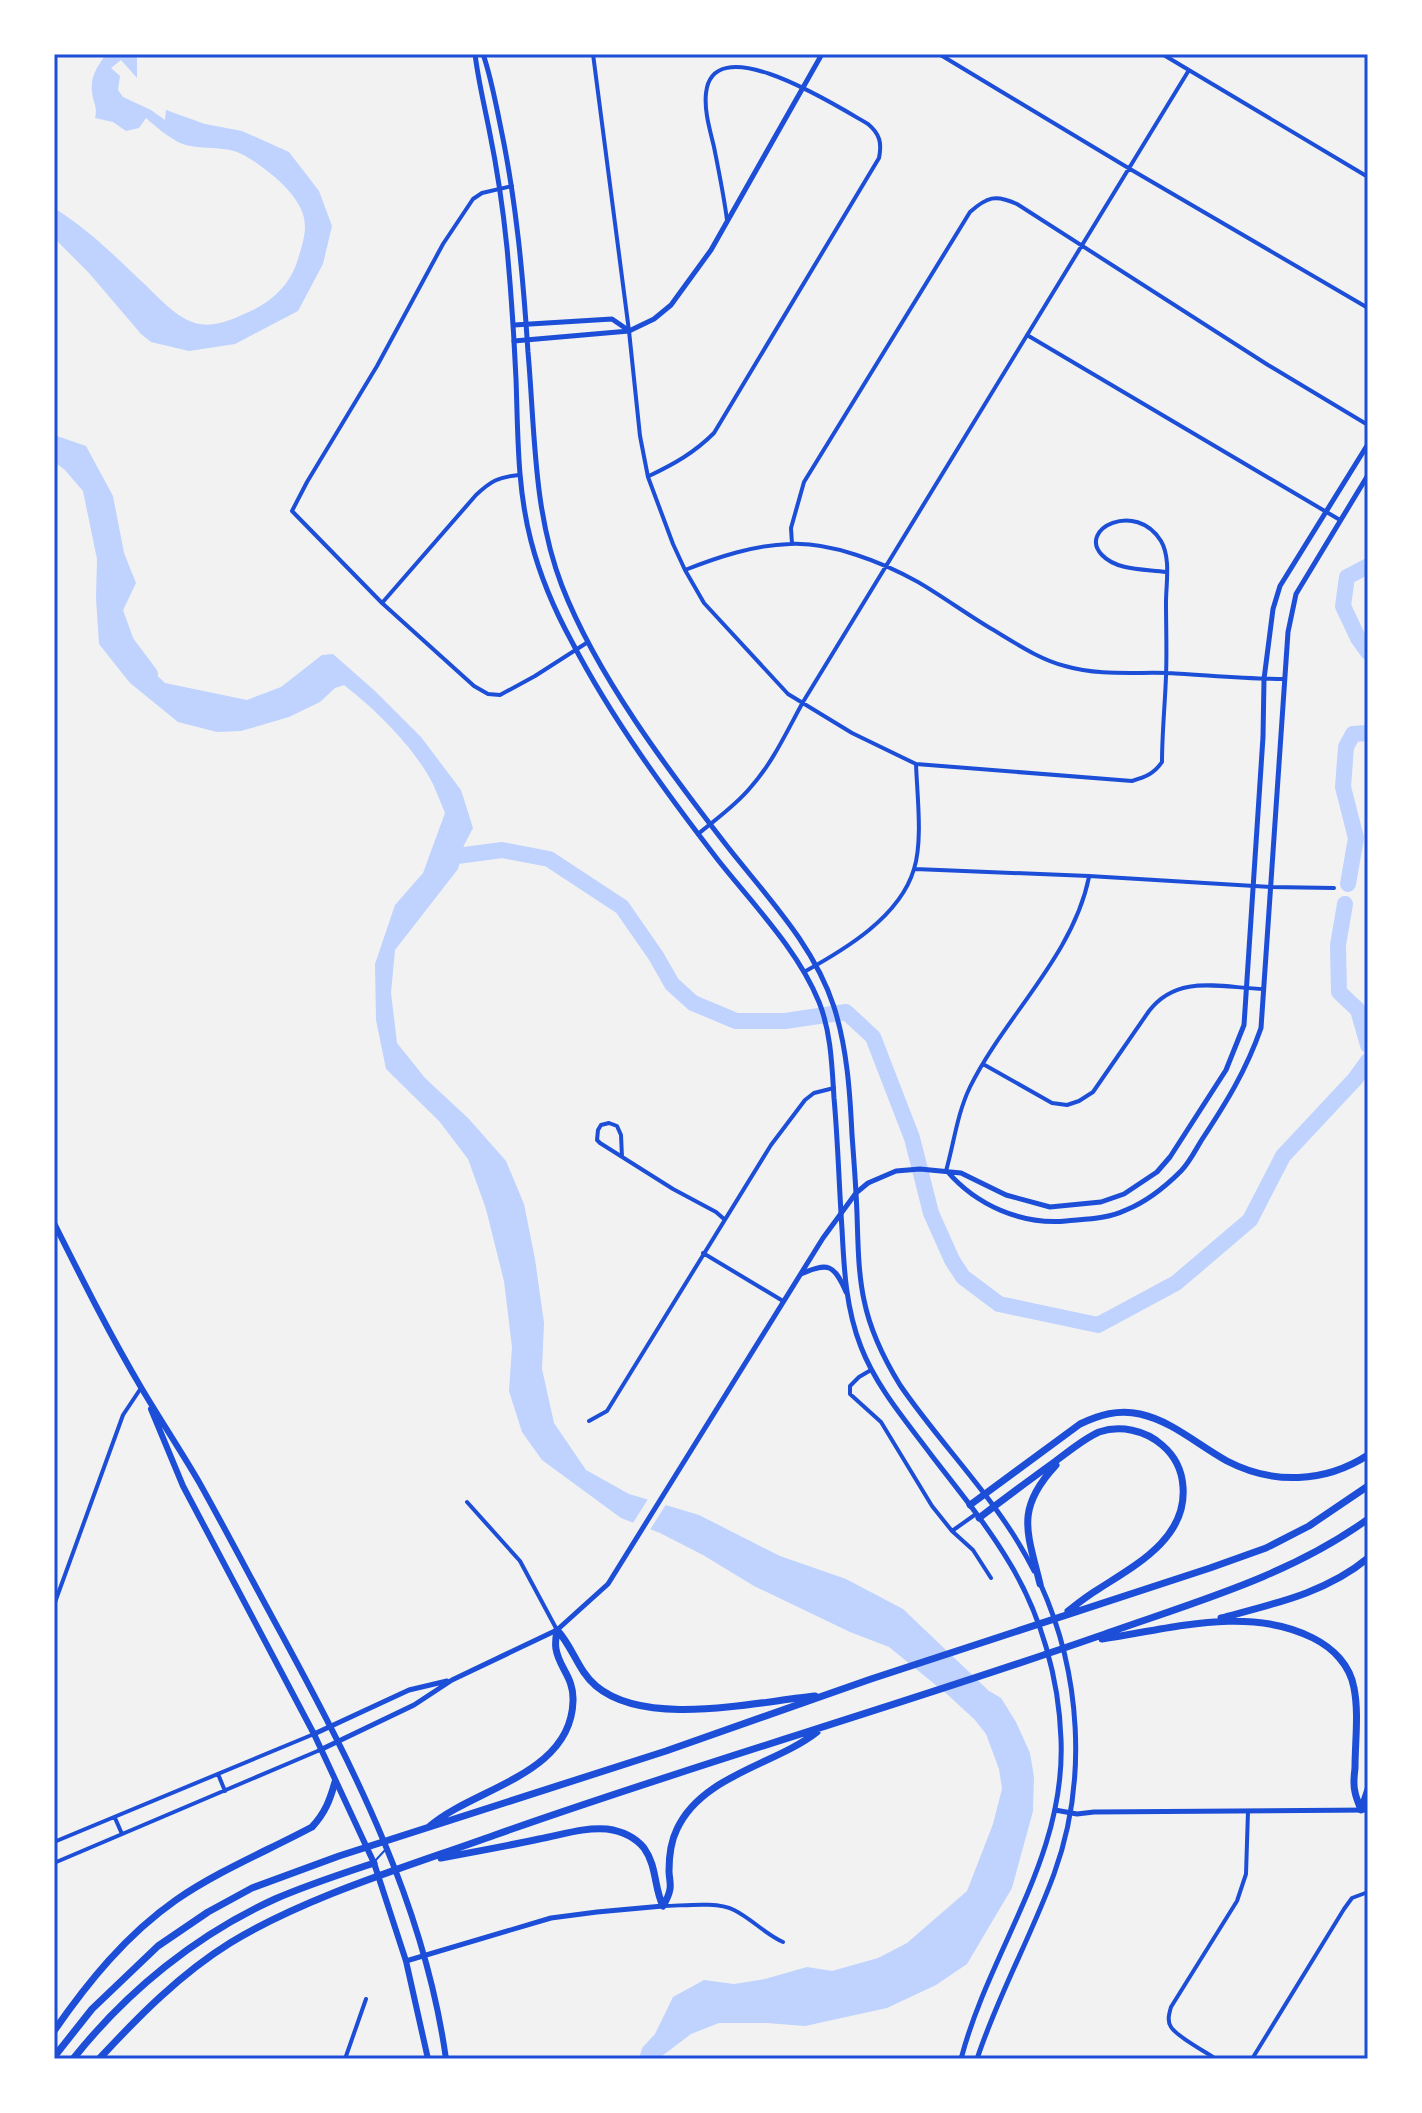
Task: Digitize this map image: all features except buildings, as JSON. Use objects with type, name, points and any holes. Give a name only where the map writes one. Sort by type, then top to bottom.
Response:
[{"type":"highway","points":[[970,1505],[1080,1424],[1101,1415],[1120,1412],[1157,1419],[1227,1461],[1271,1476],[1300,1479],[1319,1476],[1368,1455]]},
{"type":"highway","points":[[977,1516],[1091,1436],[1118,1428],[1144,1433],[1163,1446],[1177,1462],[1183,1482],[1184,1495],[1178,1518],[1159,1546],[1069,1612]]},
{"type":"highway","points":[[1040,1584],[1028,1535],[1029,1508],[1040,1483],[1068,1452]]},
{"type":"highway","points":[[54,2057],[92,2009],[135,1966],[185,1926],[252,1888],[295,1871],[666,1751],[1069,1612],[1266,1548],[1309,1526],[1368,1486]]},
{"type":"highway","points":[[99,2059],[171,1987],[209,1957],[289,1912],[420,1862],[653,1781],[881,1709],[1233,1589],[1317,1551],[1368,1519]]},
{"type":"highway","points":[[1204,1623],[1326,1586],[1368,1558]]},
{"type":"highway","points":[[1082,1642],[1204,1623],[1237,1621],[1285,1627],[1328,1646],[1339,1657],[1354,1686],[1354,1790],[1364,1810]]},
{"type":"highway","points":[[557,1630],[588,1679],[609,1695],[637,1704],[662,1708],[723,1709],[825,1695]]},
{"type":"highway","points":[[425,1830],[444,1814],[530,1770],[558,1743],[569,1722],[573,1689],[556,1650],[557,1630]]},
{"type":"highway","points":[[663,1906],[670,1891],[672,1840],[684,1816],[718,1786],[800,1745],[823,1727]]},
{"type":"highway","points":[[54,2031],[99,1971],[147,1922],[200,1884],[312,1827],[323,1816],[335,1782]]},
{"type":"highway","points":[[1364,1810],[1368,1789]]},
{"type":"highway","points":[[420,1862],[573,1832],[609,1830],[629,1835],[646,1850],[663,1906]]},
{"type":"highway","points":[[73,2059],[142,1986],[211,1933],[275,1899],[374,1863]]},
{"type":"main road","points":[[475,54],[499,189],[514,325],[519,475],[531,542],[548,590],[575,650],[616,717],[698,834],[804,972],[817,998],[827,1031],[834,1088],[846,1292],[857,1338],[871,1370],[889,1399],[1002,1550],[1030,1603],[1046,1649],[1060,1721],[1061,1763],[1055,1810],[1040,1866],[982,1996],[961,2059]]},
{"type":"main road","points":[[483,54],[512,186],[526,325],[535,465],[541,510],[555,565],[588,642],[635,720],[817,965],[841,1030],[850,1095],[862,1286],[868,1317],[894,1376],[994,1507],[1021,1548],[1053,1613],[1063,1646],[1072,1694],[1075,1745],[1071,1813],[1055,1871],[977,2059]]},
{"type":"main road","points":[[514,341],[629,331],[654,319],[671,305],[711,250],[822,54]]},
{"type":"main road","points":[[514,325],[612,319],[629,331]]},
{"type":"main road","points":[[320,1750],[414,1705],[452,1680],[557,1630],[608,1584],[823,1238],[856,1193],[868,1183],[907,1169],[946,1171],[961,1173],[1006,1195],[1050,1207],[1101,1202],[1124,1194],[1157,1172],[1170,1157],[1226,1070],[1244,1025],[1264,679],[1273,609],[1280,586],[1368,444]]},
{"type":"main road","points":[[946,1171],[969,1193],[996,1208],[1030,1220],[1048,1222],[1107,1217],[1129,1210],[1182,1170],[1224,1107],[1250,1058],[1261,1028],[1284,679],[1288,632],[1296,594],[1368,475]]},
{"type":"main road","points":[[54,1223],[141,1388],[198,1480],[340,1742],[369,1802],[425,1956],[446,2059]]},
{"type":"main road","points":[[800,1275],[819,1267],[828,1268],[839,1277],[846,1292]]},
{"type":"main road","points":[[141,1388],[183,1486],[314,1734],[374,1863],[406,1961],[428,2059]]},
{"type":"main road","points":[[314,1734],[409,1690],[452,1680]]},
{"type":"main road","points":[[1055,1810],[1071,1813],[1364,1810]]},
{"type":"main road","points":[[406,1961],[551,1918],[663,1906]]},
{"type":"street","points":[[593,54],[640,436],[648,477],[673,544],[704,603],[788,694],[852,733],[916,764],[1132,781],[1155,771],[1162,762],[1166,673],[1166,572],[1166,554],[1160,541],[1148,528],[1134,521],[1122,519],[1109,523],[1100,532],[1096,540],[1098,550],[1115,565],[1166,572]]},
{"type":"street","points":[[939,54],[1368,308]]},
{"type":"street","points":[[1162,54],[1368,177]]},
{"type":"street","points":[[648,477],[679,462],[714,433],[879,158],[881,148],[877,132],[803,87],[749,68],[724,66],[711,76],[706,94],[707,116],[727,223]]},
{"type":"street","points":[[698,834],[723,815],[752,786],[781,742],[1189,70]]},
{"type":"street","points":[[512,186],[482,193],[473,199],[443,244],[377,366],[292,511],[382,603],[474,686],[488,694],[500,695],[588,642]]},
{"type":"street","points":[[792,544],[791,528],[804,482],[970,212],[980,202],[993,197],[1017,204],[1268,365],[1368,425]]},
{"type":"street","points":[[1027,335],[1340,520]]},
{"type":"street","points":[[382,603],[476,495],[499,478],[519,475]]},
{"type":"street","points":[[685,570],[742,551],[792,544],[856,555],[918,582],[1039,656],[1066,667],[1105,672],[1284,679]]},
{"type":"street","points":[[804,972],[845,949],[883,918],[906,888],[915,869],[918,807],[916,764]]},
{"type":"street","points":[[915,869],[1334,888]]},
{"type":"street","points":[[946,1171],[963,1104],[983,1064],[1067,937],[1080,909],[1089,876]]},
{"type":"street","points":[[983,1064],[1052,1103],[1067,1105],[1093,1092],[1158,999],[1170,991],[1198,985],[1264,989]]},
{"type":"street","points":[[589,1421],[607,1411],[771,1145],[805,1100],[814,1093],[834,1088]]},
{"type":"street","points":[[622,1157],[621,1135],[617,1126],[609,1123],[601,1125],[597,1140],[622,1157],[673,1189],[716,1212],[724,1219]]},
{"type":"street","points":[[703,1253],[784,1302]]},
{"type":"street","points":[[871,1370],[853,1382],[850,1394],[881,1422],[932,1506],[952,1531],[973,1550],[991,1578]]},
{"type":"street","points":[[54,1605],[123,1415],[141,1388]]},
{"type":"street","points":[[467,1502],[520,1561],[557,1630]]},
{"type":"street","points":[[952,1531],[977,1516]]},
{"type":"street","points":[[54,1842],[314,1734]]},
{"type":"street","points":[[54,1863],[320,1750]]},
{"type":"street","points":[[218,1774],[225,1791]]},
{"type":"street","points":[[1216,2059],[1169,2026],[1168,2016],[1237,1901],[1246,1874],[1248,1811]]},
{"type":"street","points":[[115,1818],[122,1834]]},
{"type":"street","points":[[1252,2059],[1344,1909],[1352,1898],[1368,1892]]},
{"type":"street","points":[[663,1906],[722,1906],[734,1910],[769,1936],[783,1942]]},
{"type":"street","points":[[345,2059],[366,1999]]},
{"type":"lane","points":[[374,1863],[387,1848]]},
{"type":"water","points":[[106,54],[137,54],[137,78],[121,60],[111,68],[120,76],[118,90],[123,97],[165,120],[166,110],[205,124],[242,131],[289,152],[319,191],[332,226],[323,264],[298,311],[235,344],[189,351],[151,342],[54,238],[54,208],[98,241],[172,310],[187,320],[202,324],[217,324],[232,319],[267,301],[290,277],[300,251],[305,232],[301,208],[283,185],[255,162],[234,151],[180,143],[146,118],[139,128],[126,131],[113,122],[95,118],[92,81]]},
{"type":"water","points":[[54,435],[86,446],[113,496],[124,553],[136,583],[116,625],[135,655],[165,683],[247,700],[281,687],[322,655],[333,654],[421,737],[461,790],[473,828],[464,845],[458,869],[395,950],[391,993],[397,1043],[425,1078],[469,1119],[506,1161],[524,1204],[535,1259],[544,1323],[542,1369],[554,1423],[586,1470],[629,1494],[699,1515],[780,1556],[846,1579],[903,1609],[989,1691],[1001,1698],[1016,1722],[1030,1753],[1034,1777],[1033,1811],[1012,1888],[967,1964],[936,1985],[887,2008],[805,2026],[719,2023],[691,2034],[658,2059],[639,2059],[642,2048],[655,2034],[673,1997],[704,1980],[734,1984],[807,1967],[832,1971],[878,1958],[907,1943],[967,1891],[993,1824],[1002,1789],[999,1769],[986,1734],[975,1720],[889,1647],[754,1586],[660,1533],[621,1518],[542,1460],[522,1432],[509,1391],[512,1347],[504,1281],[486,1209],[468,1159],[439,1121],[386,1069],[376,1020],[375,964],[395,905],[423,873],[445,813],[433,784],[416,756],[393,730],[344,685],[335,688],[320,702],[289,717],[241,731],[217,732],[178,722],[130,683],[99,644],[97,559],[83,491],[54,462]]},
{"type":"pier","points":[[650,1496],[667,1503],[648,1533],[631,1526]]},
{"type":"waterway","points":[[1368,566],[1347,577],[1343,606],[1368,652]]},
{"type":"waterway","points":[[112,603],[126,642],[150,674]]},
{"type":"waterway","points":[[1348,884],[1356,838],[1343,787],[1346,747],[1353,734],[1368,733]]},
{"type":"waterway","points":[[442,858],[502,850],[549,859],[622,907],[672,984],[693,1003],[736,1021],[785,1021],[846,1012],[873,1037],[912,1138],[931,1213],[952,1260],[963,1277],[999,1304],[1098,1325],[1176,1283],[1250,1220],[1283,1156],[1368,1061]]},
{"type":"waterway","points":[[1345,904],[1338,945],[1339,992],[1358,1010],[1368,1045]]}]
